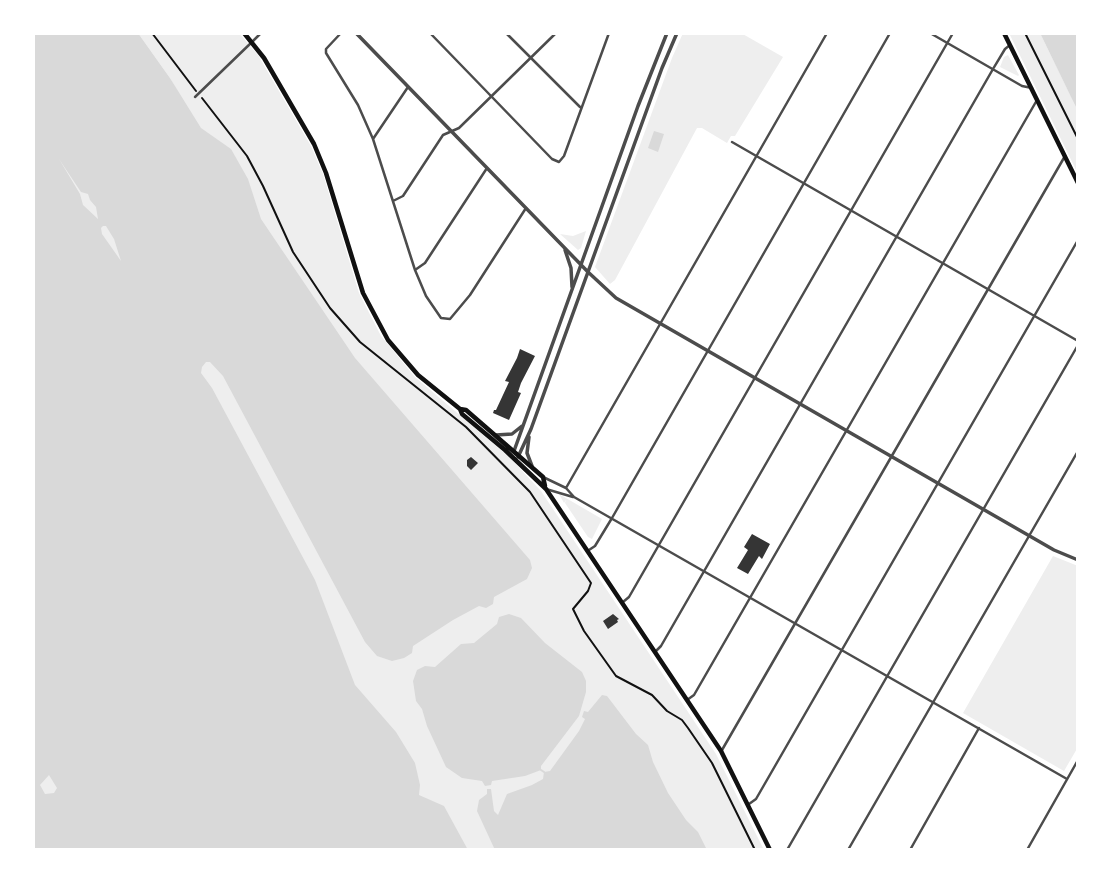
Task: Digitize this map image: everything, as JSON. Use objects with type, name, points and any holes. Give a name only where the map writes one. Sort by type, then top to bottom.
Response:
[{"type":"main road","points":[[244,33],[299,116],[319,154],[360,283],[376,321],[388,340],[412,369],[496,435],[546,489],[721,751],[770,850]]},
{"type":"main road","points":[[1004,33],[1078,183]]},
{"type":"main road","points":[[460,409],[461,414],[543,477],[546,489]]},
{"type":"street","points":[[197,95],[261,33]]},
{"type":"street","points":[[341,33],[326,49],[326,53],[358,105],[373,139],[415,270],[442,318],[450,319],[470,295],[526,208]]},
{"type":"street","points":[[356,33],[616,298],[1029,535],[1077,558]]},
{"type":"street","points":[[430,33],[552,159],[559,162],[563,159],[609,33]]},
{"type":"street","points":[[506,33],[582,108]]},
{"type":"street","points":[[393,201],[402,197],[443,135],[459,128],[556,33]]},
{"type":"street","points":[[514,456],[522,426],[667,33]]},
{"type":"street","points":[[536,471],[527,456],[531,430],[677,33]]},
{"type":"street","points":[[566,488],[827,33]]},
{"type":"street","points":[[588,550],[595,546],[612,517],[890,33]]},
{"type":"street","points":[[930,33],[1022,86],[1032,88]]},
{"type":"street","points":[[622,603],[628,598],[953,33]]},
{"type":"street","points":[[655,652],[705,571],[993,69],[1005,49],[1010,46]]},
{"type":"street","points":[[373,139],[408,87]]},
{"type":"street","points":[[687,700],[694,695],[1038,100]]},
{"type":"street","points":[[732,142],[1034,315],[1078,343],[787,850]]},
{"type":"street","points":[[721,751],[1065,156]]},
{"type":"street","points":[[415,270],[425,263],[487,168]]},
{"type":"street","points":[[749,804],[756,799],[1078,240]]},
{"type":"street","points":[[563,245],[570,265],[572,291]]},
{"type":"street","points":[[496,435],[512,433],[522,426]]},
{"type":"street","points":[[514,456],[531,430]]},
{"type":"street","points":[[848,850],[1078,451]]},
{"type":"street","points":[[543,477],[566,488],[574,497]]},
{"type":"street","points":[[546,489],[574,497],[612,517],[1067,779]]},
{"type":"street","points":[[910,850],[979,728]]},
{"type":"street","points":[[1027,850],[1078,760]]},
{"type":"path","points":[[152,33],[197,95],[247,156],[264,186],[293,252],[325,302],[360,342],[425,397],[466,427],[530,492],[591,583],[573,609],[584,631],[615,676],[652,695],[667,711],[682,720],[712,763],[755,850]]},
{"type":"path","points":[[1025,33],[1078,139]]},
{"type":"shaded area","points":[[33,33],[138,33],[201,128],[231,149],[248,179],[261,219],[355,358],[530,560],[532,568],[527,579],[494,597],[493,604],[486,608],[479,606],[453,620],[413,646],[412,653],[404,658],[392,661],[377,656],[365,642],[223,376],[210,362],[206,362],[201,373],[212,388],[315,580],[355,685],[396,732],[415,763],[420,785],[419,795],[444,806],[468,850],[33,850]],"holes":[[[59,159],[81,192],[88,194],[96,207],[98,219],[83,205],[80,194]],[[106,226],[114,239],[121,261],[102,234],[101,228]],[[49,775],[57,788],[54,793],[45,794],[40,785]]]},
{"type":"shaded area","points":[[138,33],[239,33],[258,55],[311,146],[323,174],[359,293],[381,336],[415,377],[509,457],[541,491],[716,754],[764,850],[33,850],[33,60],[181,98]]},
{"type":"shaded area","points":[[683,33],[741,33],[783,57],[735,136],[731,136],[727,143],[702,128],[697,128],[615,280],[610,284],[595,267]]},
{"type":"shaded area","points":[[1009,33],[1040,33],[1078,111],[1078,174]]},
{"type":"shaded area","points":[[1040,33],[1078,33],[1078,111],[1071,97]]},
{"type":"shaded area","points":[[1008,55],[1018,76],[1000,67],[1004,57]]},
{"type":"shaded area","points":[[654,131],[664,134],[658,152],[648,148]]},
{"type":"shaded area","points":[[586,231],[578,250],[560,234],[573,236]]},
{"type":"shaded area","points":[[559,494],[602,519],[592,539],[565,503],[566,500],[564,503]]},
{"type":"shaded area","points":[[1053,556],[1078,566],[1078,747],[1064,771],[963,713]]},
{"type":"shaded area","points":[[509,614],[521,618],[545,643],[582,672],[586,681],[586,692],[579,716],[541,766],[541,770],[525,776],[492,781],[491,785],[485,786],[482,781],[462,778],[446,767],[422,709],[416,701],[413,681],[417,670],[425,666],[435,667],[461,644],[474,643],[497,624],[499,617]]},
{"type":"shaded area","points":[[602,695],[607,696],[636,734],[648,745],[668,793],[686,820],[698,832],[707,850],[495,850],[477,811],[479,800],[487,794],[487,789],[491,789],[494,811],[498,815],[507,794],[543,779],[544,772],[550,771],[579,731],[585,719],[582,717],[584,711],[588,712]]},
{"type":"building","points":[[520,349],[535,356],[521,383],[518,392],[521,393],[509,420],[493,413],[509,382],[505,381]]},
{"type":"building","points":[[471,457],[478,463],[471,470],[467,466],[467,460]]},
{"type":"building","points":[[752,534],[770,544],[762,559],[759,556],[748,574],[737,568],[748,550],[744,547]]},
{"type":"building","points":[[613,614],[619,619],[618,622],[608,629],[603,621]]}]
